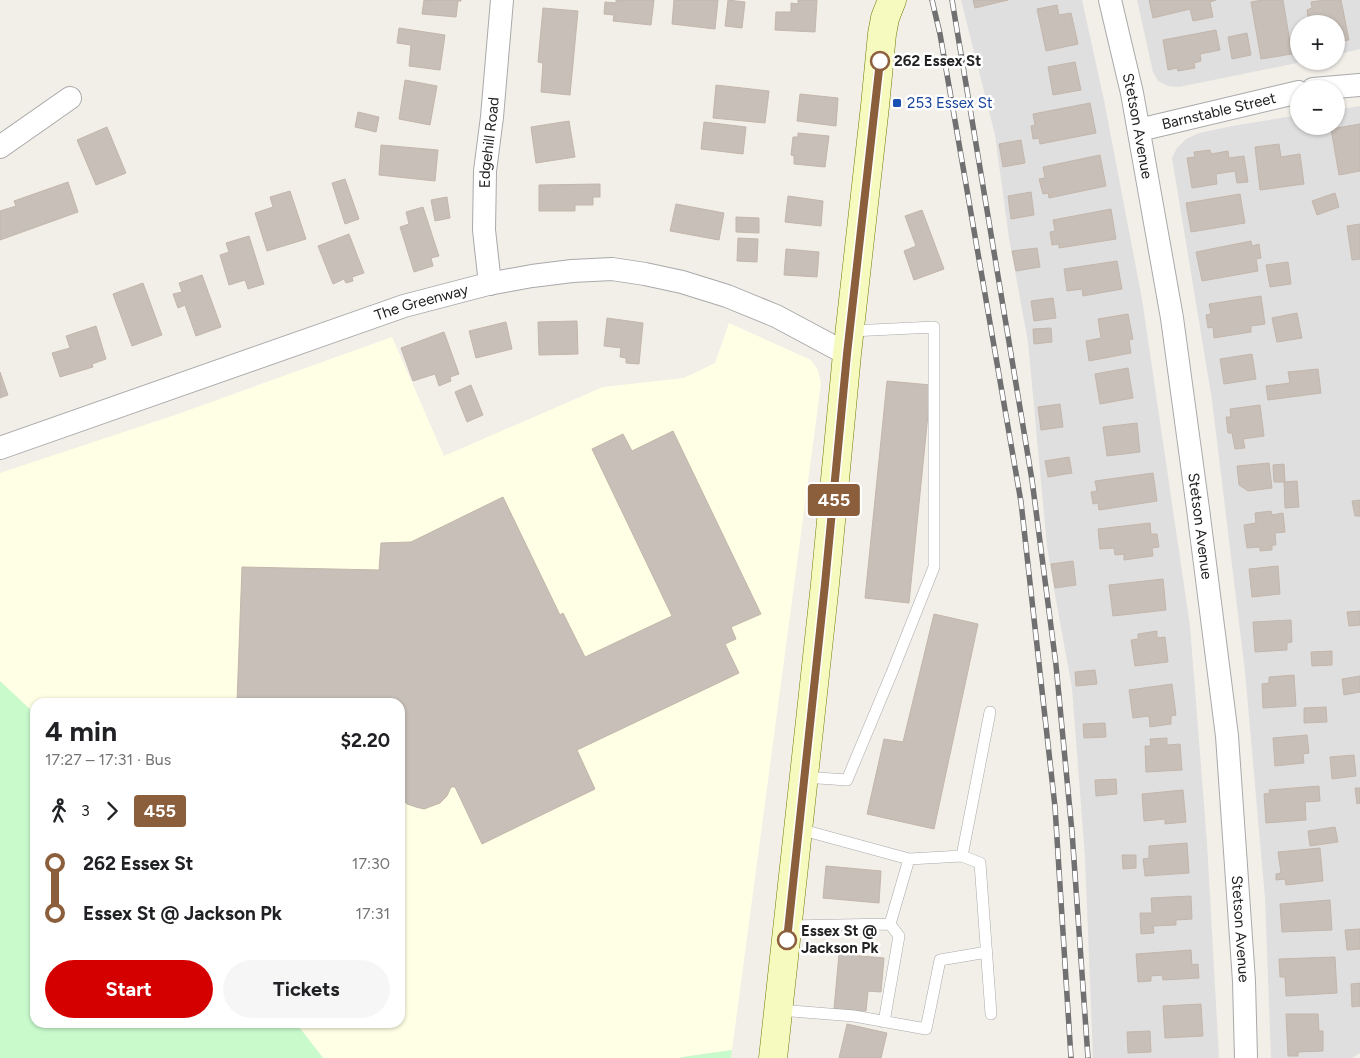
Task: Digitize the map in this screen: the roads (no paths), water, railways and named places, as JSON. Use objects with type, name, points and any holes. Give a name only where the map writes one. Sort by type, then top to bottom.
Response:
[{"type":"main road","points":[[773,1058],[799,829],[882,34],[885,18],[892,0]]},
{"type":"street","name":"Edgehill Road","points":[[490,284],[484,230],[486,171],[502,0]]},
{"type":"street","name":"Stetson Avenue","points":[[1110,0],[1132,93],[1172,318],[1226,726],[1244,981],[1246,1058]]},
{"type":"street","points":[[1345,86],[1360,85]]},
{"type":"street","name":"Barnstable Street","points":[[1139,130],[1290,94]]},
{"type":"street","points":[[0,147],[70,98]]},
{"type":"street","name":"The Greenway","points":[[0,448],[404,306],[490,284],[572,271],[612,269],[682,282],[727,296],[849,342]]},
{"type":"lane","points":[[804,777],[847,780],[934,567],[934,327],[849,342]]},
{"type":"lane","points":[[962,856],[990,712]]},
{"type":"lane","points":[[799,829],[909,859],[962,856],[980,862],[991,1014]]},
{"type":"lane","points":[[890,924],[909,859]]},
{"type":"lane","points":[[788,926],[890,924]]},
{"type":"lane","points":[[884,1022],[899,936],[890,924]]},
{"type":"lane","points":[[779,1010],[854,1016],[926,1029],[940,960],[986,952]]},
{"type":"railway","points":[[932,0],[940,34],[1021,502],[1055,807],[1071,1058]]},
{"type":"railway","points":[[952,0],[1032,480],[1056,665],[1072,832],[1088,1058]]},
{"type":"place","name":"262 Essex St","points":[[880,61]]},
{"type":"place","name":"253 Essex St","points":[[897,103]]},
{"type":"place","name":"Essex St @ Jackson Pk","points":[[787,940]]}]
